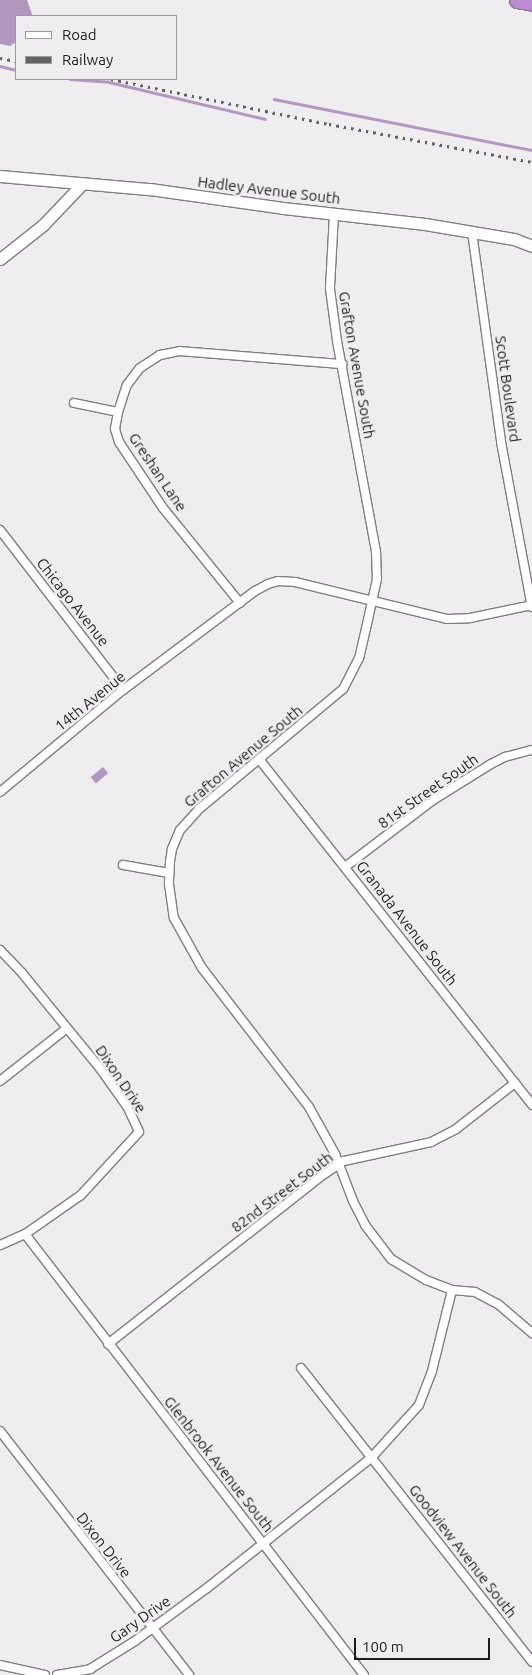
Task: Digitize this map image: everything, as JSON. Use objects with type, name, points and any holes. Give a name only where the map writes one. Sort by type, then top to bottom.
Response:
[{"type":"highway","points":[[517,0],[532,3]]},
{"type":"street","name":"Hadley Avenue South","points":[[0,176],[150,189],[472,232],[514,239],[532,246]]},
{"type":"street","points":[[0,259],[43,225],[82,184]]},
{"type":"street","name":"Grafton Avenue South","points":[[334,214],[330,289],[376,552],[377,579],[372,602],[358,658],[343,688],[200,808],[180,830],[172,849],[169,873],[172,901],[177,926],[214,984],[309,1107],[339,1165],[365,1225],[391,1259],[426,1280],[452,1290],[475,1292],[498,1304],[532,1332]]},
{"type":"street","name":"Scott Boulevard","points":[[472,232],[501,442],[532,606]]},
{"type":"street","name":"Greshan Lane","points":[[240,603],[164,508],[119,442],[115,428],[127,385],[134,374],[160,355],[180,351],[342,364]]},
{"type":"street","points":[[74,403],[118,412]]},
{"type":"street","name":"Chicago Avenue","points":[[0,530],[123,690]]},
{"type":"street","name":"14th Avenue","points":[[0,792],[123,690],[255,591],[278,581],[295,582],[447,619],[470,618],[532,606]]},
{"type":"street","name":"81st Street South","points":[[345,867],[433,800],[466,779],[505,757],[532,750]]},
{"type":"street","name":"Granada Avenue South","points":[[259,759],[532,1104]]},
{"type":"street","points":[[123,866],[169,873]]},
{"type":"street","name":"Dixon Drive","points":[[0,950],[22,973],[99,1067],[128,1108],[139,1132],[81,1195],[24,1234],[0,1245]]},
{"type":"street","points":[[0,1081],[68,1028]]},
{"type":"street","name":"82nd Street South","points":[[108,1344],[339,1165],[356,1157],[382,1154],[431,1142],[456,1129],[515,1083]]},
{"type":"street","name":"Glenbrook Avenue South","points":[[24,1234],[364,1675]]},
{"type":"street","name":"Gary Drive","points":[[58,1675],[90,1669],[152,1629],[372,1457],[419,1405],[432,1371],[452,1290]]},
{"type":"street","name":"Goodview Avenue South","points":[[301,1368],[532,1662]]},
{"type":"street","name":"Dixon Drive","points":[[0,1431],[189,1675]]},
{"type":"street","points":[[0,1665],[45,1675]]},
{"type":"shaded area","points":[[0,0],[27,0],[32,15],[15,15],[15,43],[10,46],[0,44]]},
{"type":"shaded area","points":[[103,767],[108,773],[96,783],[91,777]]},
{"type":"waterway","points":[[0,66],[15,70]]},
{"type":"waterway","points":[[83,80],[109,82],[265,119]]},
{"type":"waterway","points":[[274,99],[532,150]]},
{"type":"railway","points":[[0,58],[15,61]]},
{"type":"railway","points":[[116,80],[329,124],[532,162]]}]
